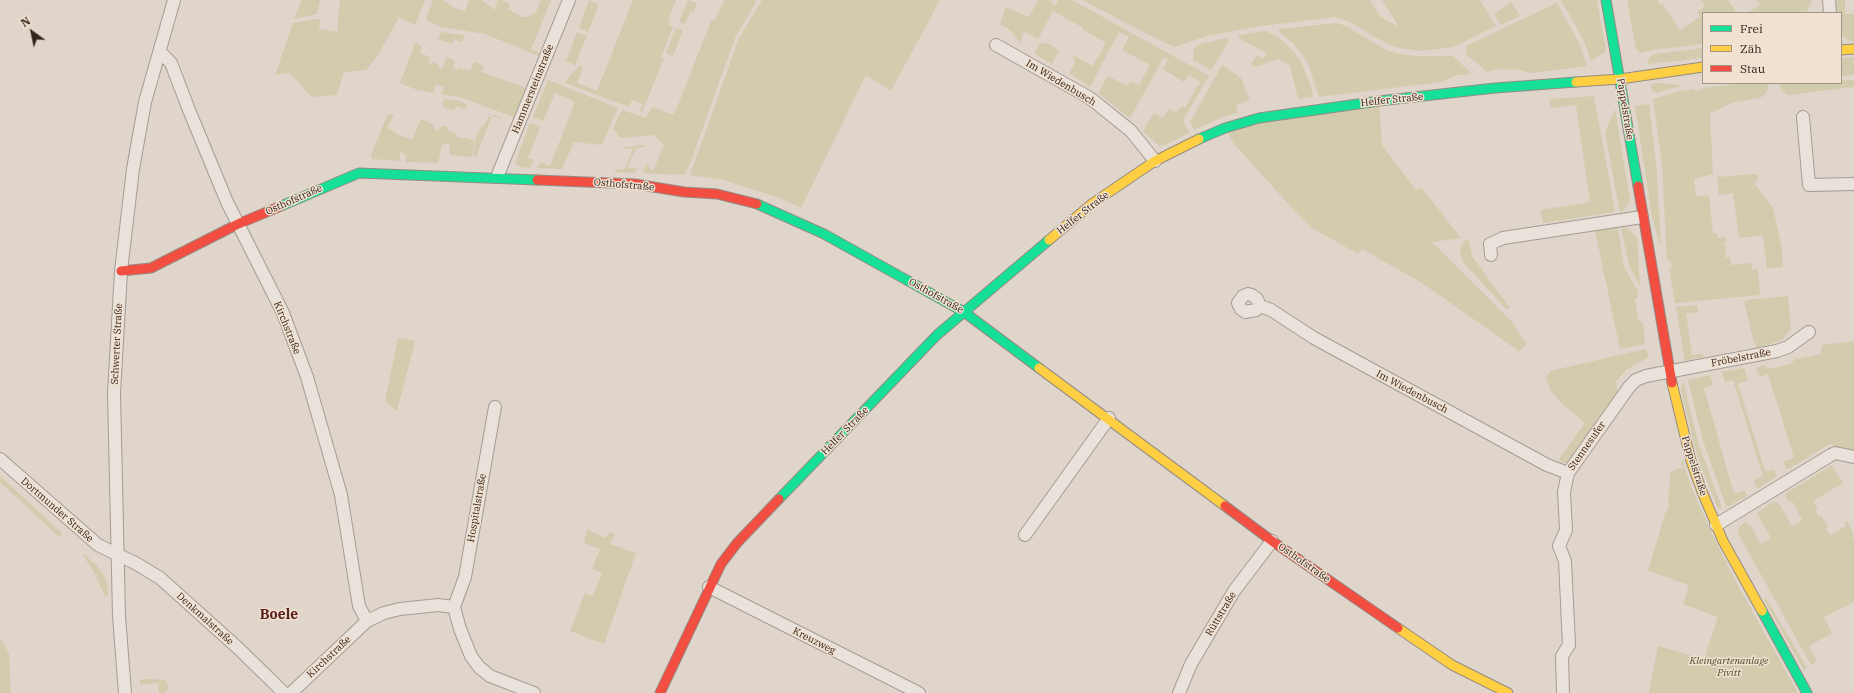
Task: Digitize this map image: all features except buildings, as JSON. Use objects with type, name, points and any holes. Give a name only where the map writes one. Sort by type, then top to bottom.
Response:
[{"type":"street","name":"Schwerter Straße","points":[[125,693],[119,616],[114,392],[121,271],[133,169],[145,102],[174,0]]},
{"type":"street","name":"Hammersteinstraße","points":[[497,177],[569,0]]},
{"type":"street","name":"Pappelstraße","points":[[1606,0],[1669,372],[1691,461],[1716,525],[1744,582],[1807,693]]},
{"type":"street","points":[[1829,0],[1830,12]]},
{"type":"street","name":"Im Wiedenbusch","points":[[996,45],[1090,98],[1131,131],[1155,161]]},
{"type":"street","points":[[1842,50],[1854,49]]},
{"type":"street","name":"Kirchstraße","points":[[160,52],[172,63],[189,110],[227,202],[283,313],[309,383],[341,495],[359,606],[367,621]]},
{"type":"street","name":"Helfer Straße","points":[[660,693],[709,587],[721,564],[737,543],[937,336],[1093,203],[1155,161],[1201,138],[1226,128],[1259,118],[1379,101],[1495,88],[1620,79],[1702,67]]},
{"type":"street","points":[[1803,118],[1809,185],[1854,184]]},
{"type":"street","name":"Osthofstraße","points":[[121,271],[144,270],[151,268],[238,224],[358,173],[497,177],[635,184],[684,192],[717,194],[748,201],[771,209],[824,234],[964,312],[1109,418],[1272,541],[1452,665],[1508,693]]},
{"type":"street","points":[[1491,255],[1490,244],[1502,238],[1642,217]]},
{"type":"street","name":"Im Wiedenbusch","points":[[1260,306],[1271,310],[1314,338],[1526,454],[1547,465],[1568,473]]},
{"type":"street","name":"Fröbelstraße","points":[[1669,372],[1777,351],[1794,343],[1808,332]]},
{"type":"street","name":"Stennesufer","points":[[1563,693],[1562,656],[1569,645],[1565,561],[1559,546],[1566,530],[1564,492],[1568,473],[1629,387],[1636,380],[1646,376],[1669,372]]},
{"type":"street","name":"Hospitalstraße","points":[[454,607],[465,577],[495,407]]},
{"type":"street","points":[[1025,535],[1109,418]]},
{"type":"street","points":[[1716,525],[1835,453],[1854,457]]},
{"type":"street","name":"Dortmunder Straße","points":[[0,459],[87,537],[118,556]]},
{"type":"street","name":"Rüttstraße","points":[[1179,693],[1191,664],[1234,591],[1272,541]]},
{"type":"street","name":"Denkmalstraße","points":[[118,556],[137,564],[160,578],[238,648],[284,693]]},
{"type":"street","name":"Kreuzweg","points":[[709,587],[919,693]]},
{"type":"street","name":"Kirchstraße","points":[[291,693],[367,621],[384,613],[400,609],[438,606],[454,607]]},
{"type":"street","points":[[454,607],[460,629],[471,656],[479,667],[490,676],[534,693]]},
{"type":"green space","points":[[302,0],[320,0],[317,14],[294,19]]},
{"type":"green space","points":[[340,0],[425,0],[415,25],[399,17],[377,57],[366,70],[344,72],[337,95],[311,97],[290,73],[275,75],[293,23],[320,19],[319,29],[337,32]]},
{"type":"green space","points":[[433,0],[443,0],[454,8],[465,11],[469,0],[482,0],[495,10],[498,0],[501,0],[510,4],[508,9],[522,17],[528,17],[536,12],[541,0],[551,0],[531,49],[540,53],[539,56],[485,34],[442,27],[426,20]]},
{"type":"green space","points":[[589,0],[599,5],[588,32],[579,28]]},
{"type":"green space","points":[[633,0],[676,0],[668,20],[670,22],[669,25],[673,27],[661,57],[664,59],[642,112],[638,110],[643,106],[641,103],[632,100],[629,107],[565,83],[580,65],[583,67],[577,83],[597,91]]},
{"type":"green space","points":[[688,0],[697,3],[694,12],[691,11],[685,24],[679,22]]},
{"type":"green space","points":[[724,0],[757,0],[735,38],[691,161],[684,175],[643,173],[646,164],[653,171],[664,145],[654,135],[620,138],[613,128],[622,110],[646,118],[652,107],[674,115],[712,19],[715,20]]},
{"type":"green space","points":[[762,0],[940,0],[891,91],[866,75],[801,208],[777,197],[723,180],[690,175],[739,38]]},
{"type":"green space","points":[[1038,0],[1050,0],[1055,6],[1059,0],[1072,0],[1209,76],[1183,120],[1189,133],[1165,145],[1159,146],[1143,131],[1154,113],[1163,118],[1169,109],[1176,112],[1183,106],[1185,108],[1200,82],[1189,75],[1184,82],[1163,69],[1168,59],[1164,57],[1130,118],[1098,93],[1108,76],[1127,86],[1130,81],[1139,85],[1150,65],[1122,50],[1129,37],[1119,32],[1090,87],[1069,73],[1075,64],[1073,55],[1093,66],[1106,43],[1082,29],[1082,27],[1053,11],[1038,39],[1024,31],[1020,43],[1010,30],[1000,24],[1006,7],[1029,17]]},
{"type":"green space","points":[[1083,0],[1370,0],[1381,17],[1399,27],[1382,0],[1480,0],[1496,26],[1453,47],[1421,51],[1395,47],[1350,22],[1335,17],[1254,27],[1207,36],[1174,47]]},
{"type":"green space","points":[[1561,0],[1597,0],[1606,51],[1591,61],[1584,41]]},
{"type":"green space","points":[[1627,0],[1657,0],[1660,5],[1662,3],[1680,30],[1700,17],[1697,12],[1705,6],[1701,0],[1728,0],[1736,12],[1702,12],[1702,44],[1653,50],[1641,53],[1636,49]]},
{"type":"green space","points":[[1757,0],[1812,0],[1806,12],[1749,12],[1760,5]]},
{"type":"green space","points":[[1835,0],[1845,0],[1845,14],[1854,14],[1854,41],[1849,41],[1842,36],[1842,12],[1836,12]]},
{"type":"green space","points":[[1511,2],[1520,16],[1501,25],[1494,14]]},
{"type":"green space","points":[[1557,3],[1579,43],[1587,66],[1532,73],[1514,69],[1503,70],[1503,68],[1487,72],[1466,54],[1466,48],[1468,45]]},
{"type":"green space","points":[[1337,23],[1346,26],[1388,51],[1415,56],[1453,56],[1472,74],[1457,75],[1441,82],[1319,97],[1309,66],[1293,43],[1279,32],[1279,29]]},
{"type":"green space","points":[[676,28],[683,30],[673,56],[666,53]]},
{"type":"green space","points":[[1266,31],[1282,40],[1300,60],[1310,84],[1313,97],[1298,99],[1290,65],[1278,59],[1255,67],[1251,64],[1257,55],[1263,59],[1267,53],[1238,38],[1239,35]]},
{"type":"green space","points":[[441,32],[465,35],[462,42],[454,39],[452,44],[438,39]]},
{"type":"green space","points":[[577,32],[587,36],[575,65],[566,61]]},
{"type":"green space","points":[[1228,38],[1229,41],[1211,70],[1193,60],[1194,48],[1200,44]]},
{"type":"green space","points":[[415,43],[422,46],[420,53],[430,57],[428,63],[431,64],[432,62],[439,65],[438,68],[442,69],[447,57],[455,61],[453,68],[457,70],[460,68],[470,71],[474,62],[484,66],[482,72],[526,88],[514,117],[459,97],[441,94],[444,87],[436,84],[433,93],[417,90],[400,83]]},
{"type":"green space","points":[[1040,43],[1050,44],[1059,51],[1052,64],[1034,54]]},
{"type":"green space","points":[[1702,48],[1702,58],[1648,64],[1648,59],[1654,54]]},
{"type":"green space","points":[[1854,57],[1854,75],[1842,76],[1842,58]]},
{"type":"green space","points":[[1222,65],[1241,78],[1250,100],[1236,105],[1238,113],[1225,116],[1194,130],[1190,122]]},
{"type":"green space","points":[[548,80],[618,108],[602,145],[574,142],[562,169],[537,168],[540,162],[550,166],[575,102],[555,93],[543,121],[533,117]]},
{"type":"green space","points":[[1842,80],[1854,80],[1854,87],[1788,95],[1781,90],[1780,84],[1842,84]]},
{"type":"green space","points":[[1660,83],[1681,86],[1656,93],[1652,90],[1651,84]]},
{"type":"green space","points":[[1736,84],[1769,84],[1766,93],[1762,97],[1731,103],[1710,114],[1713,174],[1694,179],[1696,197],[1709,195],[1713,233],[1717,233],[1718,238],[1726,237],[1727,241],[1724,242],[1726,258],[1730,257],[1731,265],[1751,263],[1752,270],[1758,269],[1760,295],[1675,303],[1669,268],[1672,268],[1670,260],[1667,260],[1662,164],[1653,99],[1681,91],[1694,89],[1695,91],[1702,90],[1702,88]]},
{"type":"green space","points":[[1594,96],[1615,212],[1543,223],[1541,210],[1590,202],[1576,105],[1551,108],[1550,99]]},
{"type":"green space","points":[[444,99],[456,100],[467,104],[465,109],[456,106],[454,111],[442,106]]},
{"type":"green space","points":[[1379,101],[1382,145],[1416,190],[1422,188],[1461,238],[1432,242],[1512,322],[1527,344],[1519,351],[1422,283],[1362,249],[1358,254],[1312,228],[1234,144],[1225,128]]},
{"type":"green space","points":[[1649,104],[1657,172],[1661,247],[1652,217],[1635,106]]},
{"type":"green space","points":[[1615,109],[1630,200],[1624,210],[1620,213],[1605,132]]},
{"type":"green space","points":[[388,114],[394,115],[387,128],[412,140],[421,119],[432,124],[437,131],[443,125],[448,127],[448,131],[456,134],[458,138],[468,138],[474,141],[472,156],[450,155],[450,146],[448,144],[442,145],[438,163],[406,162],[406,155],[401,152],[399,156],[401,161],[372,159],[371,155]]},
{"type":"green space","points":[[495,115],[502,118],[492,116],[476,157],[473,154],[475,139],[481,127],[485,125],[488,117]]},
{"type":"green space","points":[[530,123],[540,127],[528,158],[534,160],[530,168],[521,167],[516,164],[516,160]]},
{"type":"green space","points":[[644,145],[646,147],[636,148],[627,168],[637,168],[635,173],[614,172],[615,170],[625,169],[633,148],[623,149],[625,147]]},
{"type":"green space","points":[[1757,174],[1758,180],[1754,182],[1773,208],[1782,249],[1783,267],[1767,269],[1763,235],[1739,238],[1733,193],[1719,195],[1717,177]]},
{"type":"green space","points":[[1618,227],[1624,267],[1637,289],[1638,297],[1635,299],[1638,319],[1643,324],[1645,344],[1620,349],[1595,231]]},
{"type":"green space","points":[[1621,227],[1629,229],[1637,238],[1640,286],[1629,266]]},
{"type":"green space","points":[[1469,239],[1472,256],[1510,308],[1506,309],[1463,262],[1460,253],[1461,247],[1465,240]]},
{"type":"green space","points":[[1788,296],[1791,329],[1781,341],[1757,348],[1754,343],[1744,302],[1747,300]]},
{"type":"green space","points":[[1697,305],[1698,312],[1686,314],[1692,355],[1702,354],[1704,357],[1685,361],[1676,307]]},
{"type":"green space","points":[[398,338],[415,341],[397,411],[385,401]]},
{"type":"green space","points":[[1854,341],[1854,450],[1835,447],[1831,443],[1789,469],[1786,469],[1784,461],[1794,458],[1768,374],[1759,377],[1756,368],[1765,365],[1767,369],[1791,364],[1795,359],[1820,354],[1823,345]]},
{"type":"green space","points":[[1646,349],[1649,357],[1626,370],[1616,381],[1618,394],[1569,462],[1563,463],[1559,459],[1585,423],[1564,406],[1551,391],[1546,378],[1550,371]]},
{"type":"green space","points":[[1744,368],[1748,380],[1738,384],[1765,471],[1774,470],[1777,476],[1757,489],[1754,480],[1763,476],[1733,380],[1725,382],[1722,372]]},
{"type":"green space","points":[[1710,375],[1713,385],[1704,388],[1734,494],[1745,491],[1747,496],[1729,506],[1726,506],[1703,441],[1688,380]]},
{"type":"green space","points":[[1683,380],[1698,442],[1722,508],[1720,509],[1717,506],[1698,459],[1681,390]]},
{"type":"green space","name":"Kleingartenanlage Pivitt","points":[[1682,460],[1692,489],[1715,540],[1736,582],[1798,693],[1649,693],[1658,646],[1704,659],[1718,617],[1683,604],[1689,585],[1648,571],[1666,510],[1668,510],[1670,473],[1678,468],[1683,469]]},
{"type":"green space","points":[[1832,465],[1843,483],[1813,501],[1818,509],[1815,510],[1819,517],[1822,516],[1828,527],[1826,529],[1830,535],[1846,526],[1844,523],[1847,521],[1854,534],[1852,536],[1854,540],[1854,602],[1824,617],[1832,633],[1809,646],[1816,659],[1815,663],[1811,665],[1739,535],[1738,529],[1745,522],[1751,526],[1761,544],[1771,538],[1757,513],[1775,501],[1780,505],[1792,526],[1802,520],[1792,501],[1789,502],[1785,494]]},
{"type":"green space","points":[[0,476],[62,533],[59,537],[0,482]]},
{"type":"green space","points":[[587,530],[606,538],[609,532],[615,534],[610,544],[636,553],[604,644],[570,631],[585,593],[593,596],[602,573],[592,569],[600,549],[584,543]]},
{"type":"green space","points":[[84,554],[103,574],[107,584],[108,596],[105,596],[96,577],[98,576],[95,574],[83,555]]},
{"type":"green space","points":[[1766,598],[1807,668],[1804,670],[1764,600]]},
{"type":"green space","points":[[0,638],[9,653],[11,693],[0,693]]},
{"type":"green space","points":[[140,680],[165,680],[169,688],[165,691],[166,693],[159,693],[158,683],[140,685]]},
{"type":"traffic: fast","points":[[1606,0],[1638,186]]},
{"type":"traffic: fast","points":[[1199,139],[1225,128],[1259,118],[1379,101],[1495,88],[1576,82]]},
{"type":"traffic: fast","points":[[281,206],[359,173],[537,180]]},
{"type":"traffic: fast","points":[[757,204],[824,234],[964,312],[1039,368]]},
{"type":"traffic: fast","points":[[779,499],[937,335],[1049,240]]},
{"type":"traffic: fast","points":[[1762,611],[1807,693]]},
{"type":"traffic: slow","points":[[1842,50],[1854,49]]},
{"type":"traffic: slow","points":[[1576,82],[1620,79],[1702,67]]},
{"type":"traffic: slow","points":[[1049,240],[1093,203],[1155,161],[1199,139]]},
{"type":"traffic: slow","points":[[1039,368],[1225,506]]},
{"type":"traffic: slow","points":[[1672,383],[1691,461],[1703,494],[1723,541],[1762,611]]},
{"type":"traffic: slow","points":[[1398,628],[1452,665],[1508,693]]},
{"type":"traffic: jam","points":[[537,180],[635,184],[684,192],[717,194],[757,204]]},
{"type":"traffic: jam","points":[[1638,186],[1672,383]]},
{"type":"traffic: jam","points":[[121,271],[151,268],[238,224],[281,206]]},
{"type":"traffic: jam","points":[[660,693],[721,564],[737,543],[779,499]]},
{"type":"traffic: jam","points":[[1225,506],[1272,541],[1398,628]]},
{"type":"district","name":"Boele","points":[[279,615]]}]
